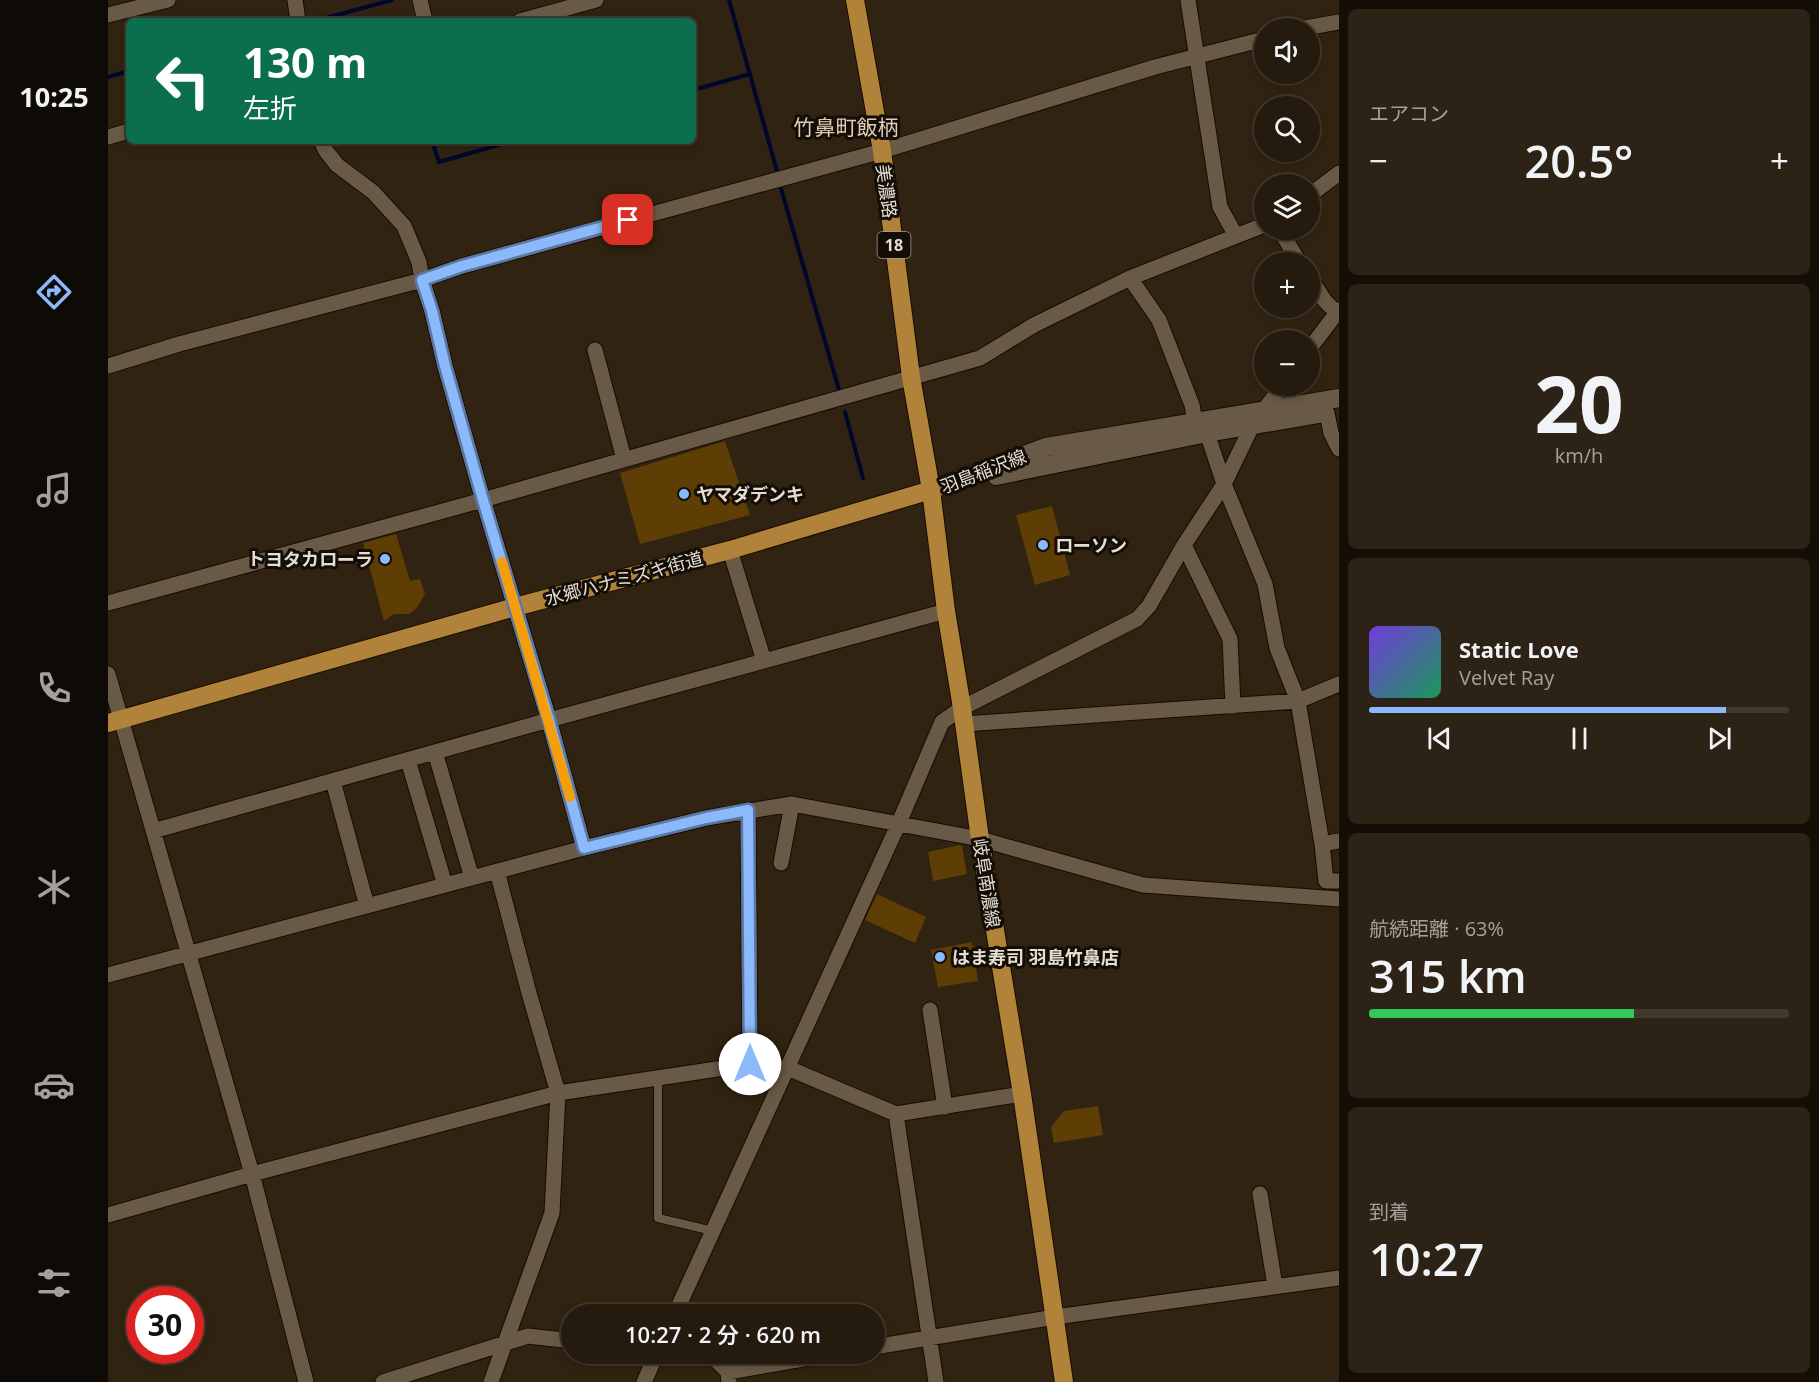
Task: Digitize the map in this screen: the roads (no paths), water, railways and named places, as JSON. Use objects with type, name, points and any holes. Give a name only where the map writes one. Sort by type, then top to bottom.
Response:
[{"type":"main road","name":"美濃路","points":[[855,0],[882,151],[911,377],[931,490]]},
{"type":"main road","name":"羽島稲沢線","points":[[931,490],[1049,464],[1263,410],[1339,398]]},
{"type":"main road","name":"羽島稲沢線","points":[[1201,427],[1252,426],[1333,411]]},
{"type":"main road","name":"水郷ハナミズキ街道","points":[[115,721],[515,607],[730,550],[931,490]]},
{"type":"main road","name":"岐阜南濃線","points":[[931,490],[946,611],[980,839],[1022,1094],[1064,1382]]},
{"type":"street","points":[[108,15],[168,0]]},
{"type":"street","points":[[295,0],[298,18]]},
{"type":"street","points":[[420,0],[424,18]]},
{"type":"street","points":[[531,18],[596,0]]},
{"type":"street","points":[[1188,0],[1220,207],[1236,236]]},
{"type":"street","points":[[1320,25],[1339,22]]},
{"type":"street","points":[[108,366],[179,344],[422,280],[472,263],[882,151],[1155,67],[1254,42]]},
{"type":"street","points":[[108,137],[126,132]]},
{"type":"street","points":[[322,144],[337,165],[373,192],[404,226],[419,262],[445,366],[549,720],[584,848]]},
{"type":"street","points":[[1320,187],[1339,173]]},
{"type":"street","points":[[108,603],[483,500],[980,358],[1034,325],[1130,278],[1254,229]]},
{"type":"street","points":[[1130,278],[1159,320],[1265,584],[1277,648],[1298,701],[1326,881],[1339,882]]},
{"type":"street","points":[[1320,293],[1325,301],[1338,311],[1320,335]]},
{"type":"street","points":[[595,350],[624,459]]},
{"type":"street","points":[[680,1304],[898,825],[942,722],[962,716],[1137,619],[1149,606],[1184,545],[1224,484],[1252,426],[1274,396]]},
{"type":"street","points":[[1333,411],[1331,433],[1339,448]]},
{"type":"street","points":[[1184,545],[1230,639],[1233,706]]},
{"type":"street","points":[[730,550],[764,661]]},
{"type":"street","points":[[153,831],[946,611]]},
{"type":"street","points":[[108,674],[115,721],[153,831],[189,954],[252,1174],[306,1382]]},
{"type":"street","points":[[962,716],[1233,706],[1298,701],[1339,684]]},
{"type":"street","points":[[435,752],[472,878]]},
{"type":"street","points":[[408,760],[445,885]]},
{"type":"street","points":[[333,781],[368,906]]},
{"type":"street","points":[[781,863],[792,804]]},
{"type":"street","points":[[108,975],[584,848],[706,818],[792,804],[980,839],[1143,885],[1339,899]]},
{"type":"street","points":[[748,810],[750,1064]]},
{"type":"street","points":[[1322,844],[1339,841]]},
{"type":"street","points":[[491,1382],[552,1213],[558,1093],[497,871]]},
{"type":"street","points":[[930,1010],[945,1107]]},
{"type":"street","points":[[108,1215],[252,1174],[558,1093],[750,1064],[788,1068],[896,1114],[1022,1094]]},
{"type":"street","points":[[896,1114],[936,1382]]},
{"type":"street","points":[[1260,1194],[1275,1286]]},
{"type":"street","points":[[885,1345],[1055,1317],[1339,1278]]},
{"type":"street","points":[[383,1382],[528,1336],[561,1340]]},
{"type":"street","points":[[644,1382],[652,1364]]},
{"type":"street","points":[[718,1364],[728,1377],[788,1364]]},
{"type":"lane","points":[[658,1078],[658,1218],[713,1231]]},
{"type":"waterway","points":[[326,18],[392,0]]},
{"type":"waterway","points":[[729,0],[777,171]]},
{"type":"waterway","points":[[108,77],[126,72]]},
{"type":"waterway","points":[[696,89],[750,74]]},
{"type":"waterway","points":[[433,144],[439,162],[502,144]]},
{"type":"waterway","points":[[780,185],[839,390]]},
{"type":"waterway","points":[[845,412],[863,478]]},
{"type":"place","name":"ヤマダデンキ","points":[[684,494]]},
{"type":"place","name":"ローソン","points":[[1043,545]]},
{"type":"place","name":"トヨタカローラ","points":[[385,559]]},
{"type":"place","name":"はま寿司 羽島竹鼻店","points":[[940,957]]},
{"type":"district","name":"竹鼻町飯柄","points":[[846,127]]}]
